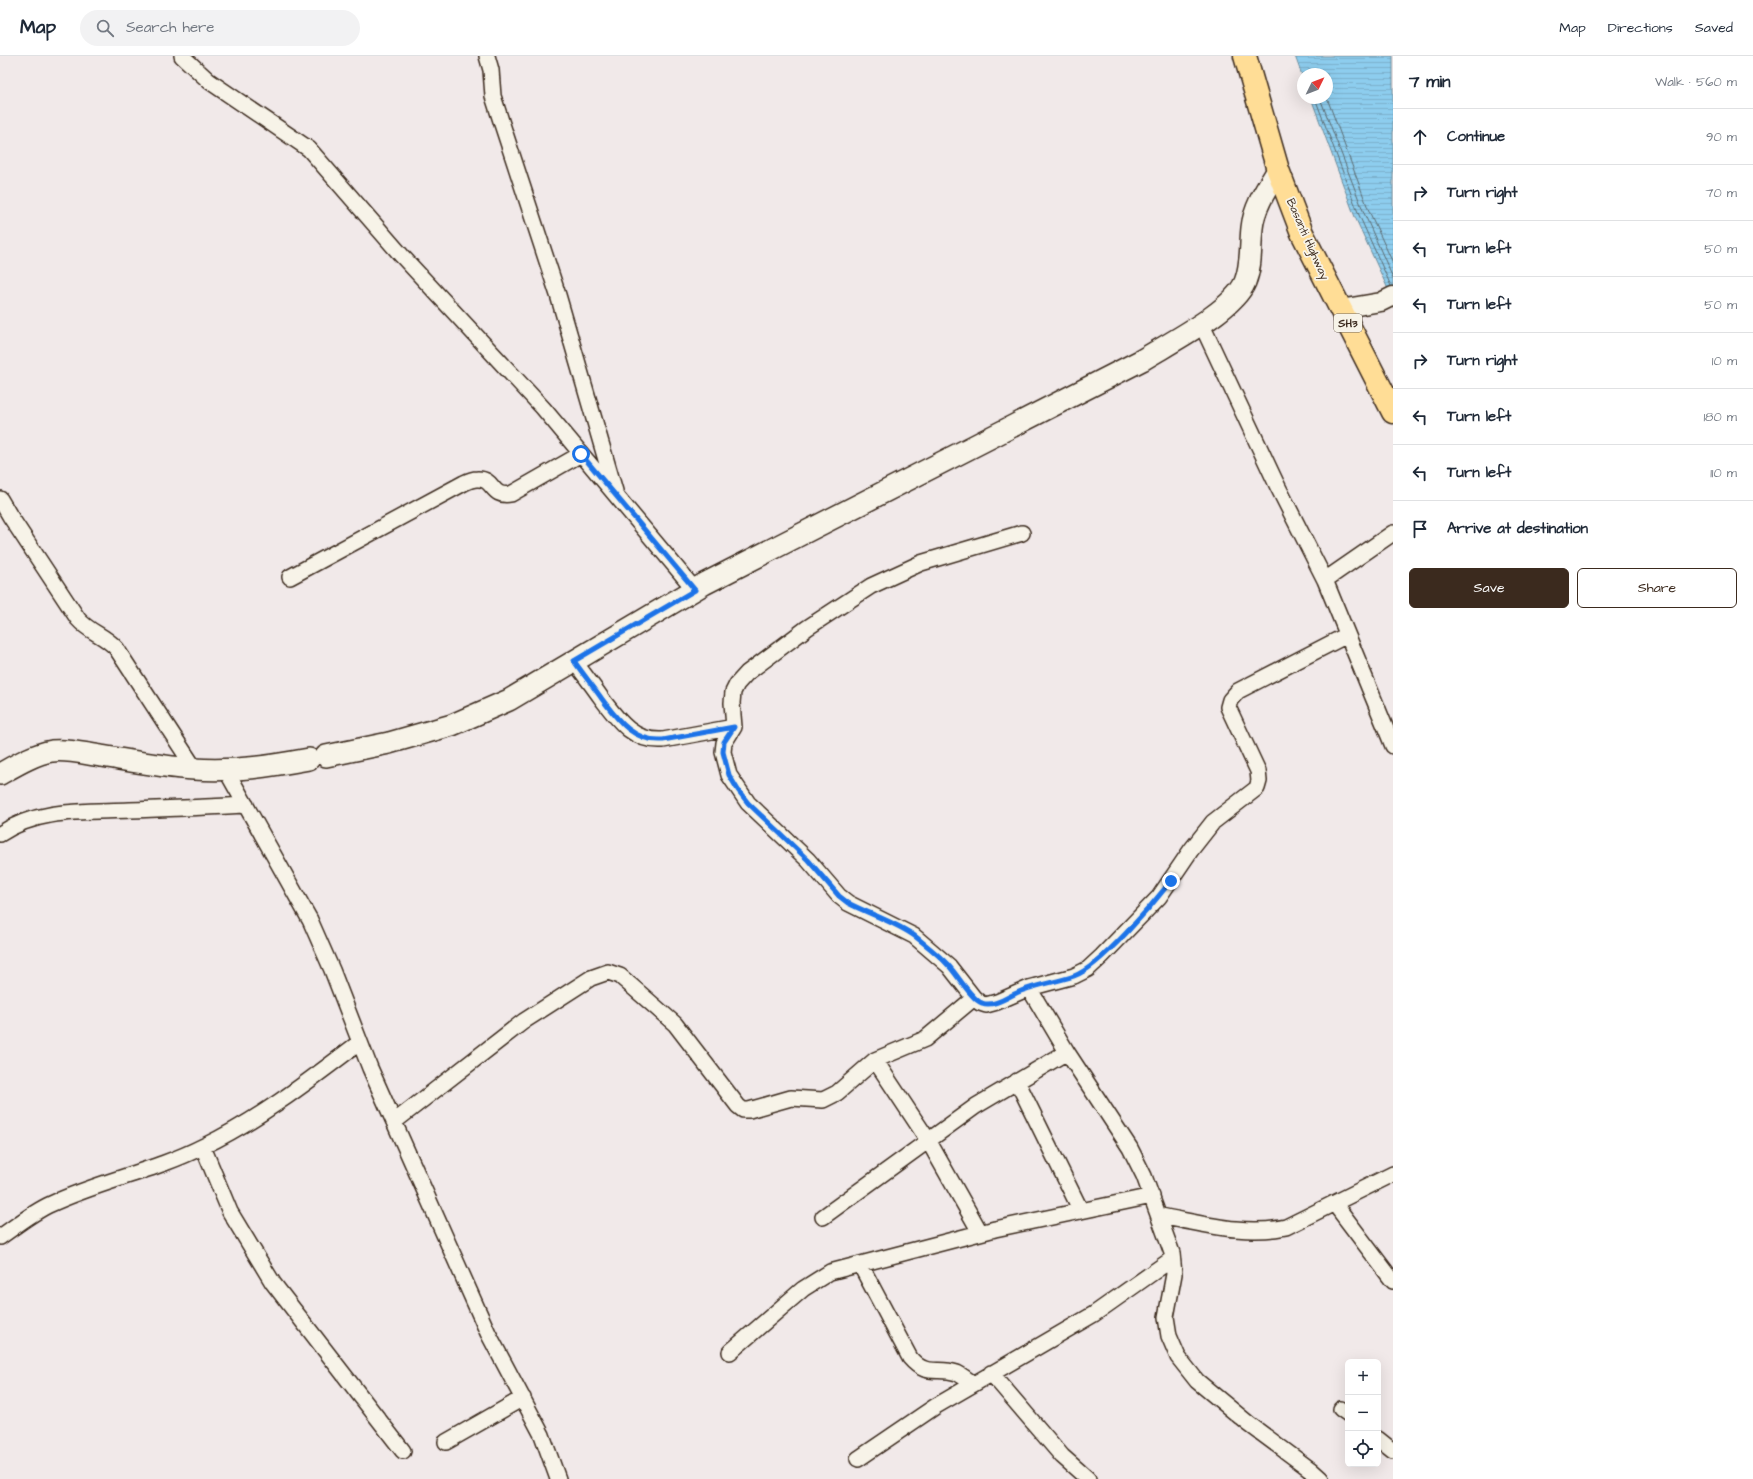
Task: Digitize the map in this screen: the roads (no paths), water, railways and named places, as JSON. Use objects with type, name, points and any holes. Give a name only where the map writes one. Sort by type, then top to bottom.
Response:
[{"type":"main road","name":"Basanti Highway","points":[[1245,56],[1278,170],[1302,233],[1393,412]]},
{"type":"main road","points":[[0,774],[34,756],[53,751],[195,769],[226,770],[256,768],[389,744],[452,725],[509,700],[695,590],[1142,360],[1201,323],[1230,302],[1245,284],[1249,272],[1252,226],[1258,204],[1278,170]]},
{"type":"street","points":[[182,56],[209,81],[309,150],[402,256],[543,408],[695,590]]},
{"type":"street","points":[[487,56],[491,70],[493,96],[558,295],[617,497]]},
{"type":"street","points":[[1340,309],[1387,299]]},
{"type":"street","points":[[1201,323],[1325,580],[1393,746]]},
{"type":"street","points":[[290,578],[464,483],[476,479],[485,480],[497,493],[503,495],[511,494],[581,454]]},
{"type":"street","points":[[0,499],[78,619],[86,628],[104,637],[116,648],[195,769]]},
{"type":"street","points":[[1022,533],[921,563],[871,586],[807,628],[747,673],[737,684],[733,692],[732,704],[734,727],[724,742],[723,752],[729,775],[748,803],[808,860],[839,896],[848,903],[914,936],[949,966],[974,998],[980,1003],[986,1005],[997,1002],[1029,988],[1074,976],[1088,969],[1102,956],[1159,897],[1191,850],[1213,822],[1257,788],[1259,781],[1258,771],[1228,707],[1230,700],[1238,691],[1347,635]]},
{"type":"street","points":[[1325,580],[1393,534]]},
{"type":"street","points":[[574,661],[622,724],[639,737],[653,741],[663,740],[734,727]]},
{"type":"street","points":[[226,770],[310,920],[394,1122],[488,1333],[542,1435],[558,1479]]},
{"type":"street","points":[[0,834],[10,827],[37,817],[83,811],[246,805]]},
{"type":"street","points":[[394,1122],[524,1021],[591,978],[608,972],[620,976],[675,1024],[738,1106],[743,1110],[749,1110],[797,1098],[823,1100],[837,1093],[875,1060],[925,1039],[974,998]]},
{"type":"street","points":[[1029,988],[1067,1052],[1130,1148],[1144,1176],[1160,1216],[1172,1259],[1174,1274],[1166,1317],[1169,1336],[1178,1357],[1197,1381],[1249,1424],[1321,1479]]},
{"type":"street","points":[[0,1237],[49,1204],[154,1167],[203,1147],[242,1126],[300,1087],[360,1042]]},
{"type":"street","points":[[823,1217],[976,1106],[1067,1052]]},
{"type":"street","points":[[875,1060],[928,1140],[980,1232]]},
{"type":"street","points":[[1017,1081],[1081,1211]]},
{"type":"street","points":[[203,1147],[230,1212],[273,1284],[403,1451]]},
{"type":"street","points":[[1160,1216],[1249,1231],[1272,1230],[1286,1227],[1393,1174]]},
{"type":"street","points":[[730,1352],[815,1280],[830,1272],[980,1232],[1152,1196]]},
{"type":"street","points":[[1334,1203],[1393,1281]]},
{"type":"street","points":[[858,1459],[936,1406],[1094,1314],[1172,1259]]},
{"type":"street","points":[[860,1264],[910,1358],[916,1365],[924,1370],[958,1374],[973,1384]]},
{"type":"street","points":[[991,1374],[1062,1456],[1088,1479]]},
{"type":"street","points":[[446,1442],[523,1398]]},
{"type":"street","points":[[1381,1441],[1393,1451]]},
{"type":"water","points":[[1295,56],[1393,56],[1393,300],[1355,217],[1313,104],[1333,104],[1333,68],[1299,68]]}]
